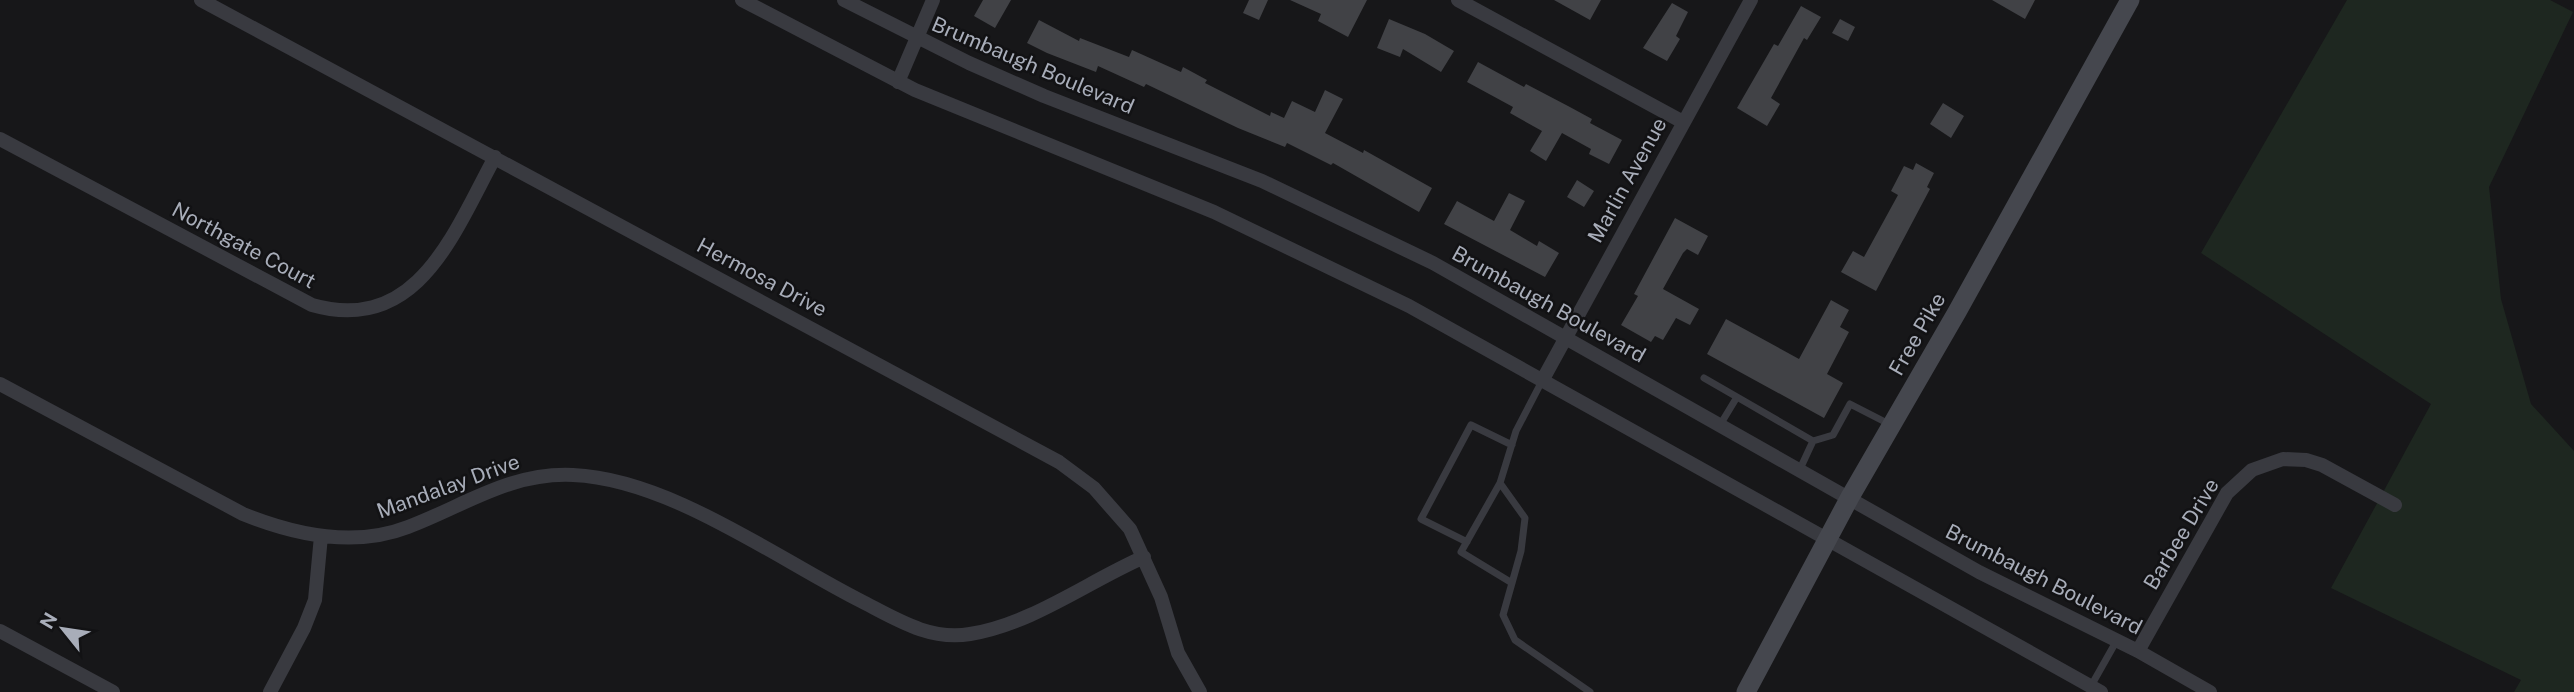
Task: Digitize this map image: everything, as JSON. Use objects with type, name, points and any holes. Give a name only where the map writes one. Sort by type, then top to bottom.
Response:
[{"type":"main road","name":"Free Pike","points":[[1746,692],[1850,496],[2130,0]]},
{"type":"street","name":"Hermosa Drive","points":[[201,0],[1059,462],[1113,508],[1130,529],[1144,557],[1178,653],[1200,692]]},
{"type":"street","points":[[742,0],[898,82],[990,123],[1214,212],[1409,306],[1828,539],[1958,615],[2096,689]]},
{"type":"street","name":"Brumbaugh Boulevard","points":[[844,0],[915,38],[1044,96],[1262,181],[1433,263],[1850,496],[1979,572],[2117,640],[2210,692]]},
{"type":"street","points":[[898,82],[933,0]]},
{"type":"street","points":[[1458,0],[1683,122]]},
{"type":"street","name":"Marlin Avenue","points":[[1542,381],[1751,0]]},
{"type":"street","name":"Northgate Court","points":[[0,139],[312,305],[354,312],[395,300],[426,274],[440,257],[495,157]]},
{"type":"street","name":"Mandalay Drive","points":[[0,384],[243,514],[272,526],[321,536],[380,535],[408,527],[496,486],[520,479],[552,474],[606,478],[637,486],[698,514],[912,627],[948,635],[999,628],[1144,557]]},
{"type":"street","name":"Barbee Drive","points":[[2138,651],[2227,493],[2252,470],[2283,459],[2306,460],[2322,465],[2395,505]]},
{"type":"street","points":[[270,692],[304,628],[314,600],[321,536]]},
{"type":"street","points":[[0,631],[113,692]]},
{"type":"lane","points":[[1704,377],[1813,441],[1833,435],[1850,404],[1891,425]]},
{"type":"lane","points":[[1511,583],[1461,552],[1500,483],[1516,431],[1542,381]]},
{"type":"lane","points":[[1720,425],[1737,397]]},
{"type":"lane","points":[[1466,542],[1421,519],[1471,425],[1512,445]]},
{"type":"lane","points":[[1800,469],[1813,441]]},
{"type":"lane","points":[[1500,483],[1525,518],[1521,551],[1503,615],[1515,639],[1590,692]]},
{"type":"lane","points":[[2096,689],[2117,640]]},
{"type":"shaded area","points":[[2347,0],[2550,0],[2573,12],[2489,187],[2501,299],[2531,404],[2574,451],[2574,692],[2514,692],[2521,680],[2331,588],[2431,404],[2201,253]]},
{"type":"building","points":[[983,0],[1011,0],[995,28],[974,16]]},
{"type":"building","points":[[1249,0],[1268,0],[1259,20],[1243,13]]},
{"type":"building","points":[[1290,0],[1367,0],[1348,37],[1318,21],[1321,14]]},
{"type":"building","points":[[1554,0],[1601,0],[1590,20]]},
{"type":"building","points":[[1992,0],[2035,0],[2025,19]]},
{"type":"building","points":[[1672,3],[1688,12],[1676,36],[1680,39],[1667,61],[1643,48]]},
{"type":"building","points":[[1801,6],[1821,17],[1807,40],[1804,38],[1771,98],[1780,104],[1767,126],[1737,108],[1774,44],[1778,46]]},
{"type":"building","points":[[1389,19],[1425,34],[1454,51],[1441,72],[1403,49],[1400,57],[1377,48]]},
{"type":"building","points":[[1840,19],[1855,27],[1848,41],[1832,33]]},
{"type":"building","points":[[1039,20],[1079,41],[1080,38],[1129,57],[1132,50],[1181,72],[1183,67],[1207,80],[1205,83],[1270,116],[1271,112],[1284,118],[1292,101],[1315,112],[1325,90],[1343,99],[1325,133],[1363,153],[1364,150],[1432,188],[1419,212],[1333,163],[1331,165],[1287,143],[1285,147],[1238,128],[1146,84],[1144,87],[1098,66],[1096,72],[1047,53],[1027,43]]},
{"type":"building","points":[[1478,62],[1592,119],[1590,123],[1622,140],[1609,164],[1589,154],[1591,149],[1562,133],[1546,161],[1530,151],[1542,131],[1510,113],[1513,107],[1467,82]]},
{"type":"building","points":[[1943,103],[1964,116],[1951,138],[1930,124]]},
{"type":"building","points":[[1916,163],[1934,173],[1927,187],[1930,189],[1876,291],[1841,272],[1853,251],[1864,257],[1898,195],[1891,191],[1904,166],[1913,170]]},
{"type":"building","points":[[1577,180],[1594,191],[1584,207],[1567,197]]},
{"type":"building","points":[[1509,193],[1525,201],[1510,230],[1537,246],[1539,241],[1559,253],[1545,277],[1444,224],[1457,201],[1494,221]]},
{"type":"building","points":[[1675,218],[1708,236],[1698,255],[1687,249],[1683,253],[1663,289],[1699,309],[1690,325],[1676,318],[1663,340],[1655,336],[1651,342],[1621,325],[1638,296],[1634,294]]},
{"type":"building","points":[[1831,300],[1849,310],[1840,327],[1849,332],[1827,374],[1843,383],[1824,418],[1707,354],[1726,319],[1799,359]]}]
